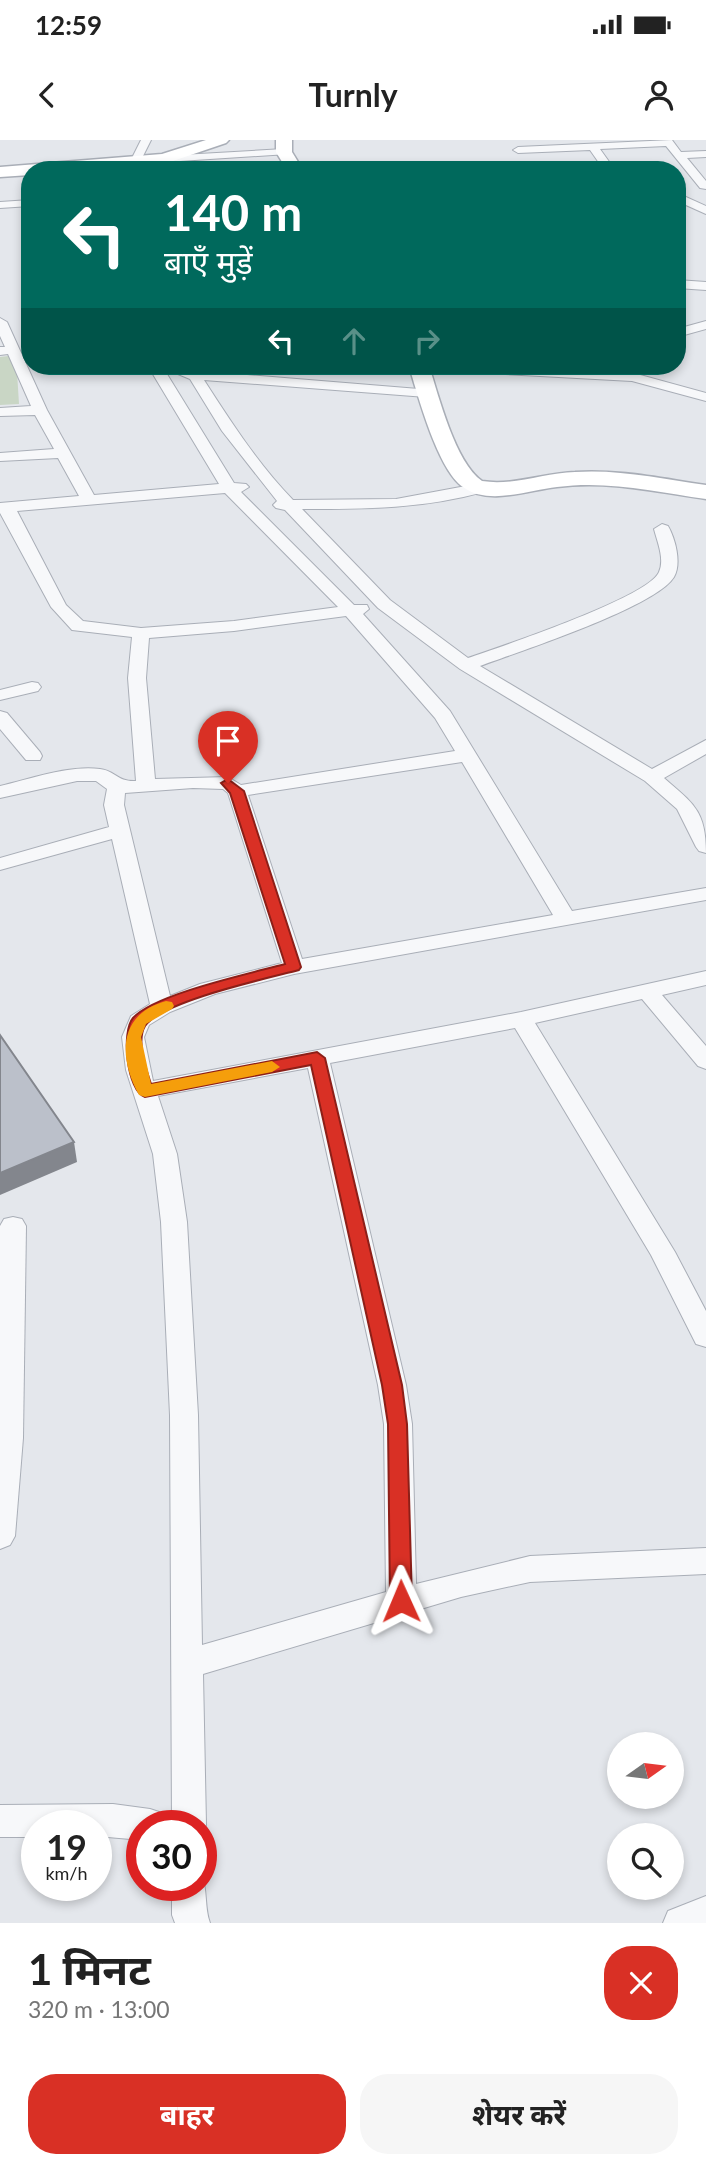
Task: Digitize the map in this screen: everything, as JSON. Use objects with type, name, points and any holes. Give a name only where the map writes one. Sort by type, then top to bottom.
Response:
[{"type":"street","points":[[136,161],[146,140]]},
{"type":"street","points":[[164,159],[221,140]]},
{"type":"street","points":[[518,150],[667,141],[683,161]]},
{"type":"street","points":[[145,161],[207,157],[284,146]]},
{"type":"street","points":[[593,146],[604,161]]},
{"type":"street","points":[[678,155],[706,154]]},
{"type":"street","points":[[207,157],[209,161]]},
{"type":"street","points":[[686,164],[705,186]]},
{"type":"street","points":[[0,172],[21,171]]},
{"type":"street","points":[[686,190],[705,186]]},
{"type":"street","points":[[686,201],[706,211]]},
{"type":"street","points":[[0,205],[21,204]]},
{"type":"street","points":[[686,285],[706,286]]},
{"type":"street","points":[[0,322],[7,350],[88,499]]},
{"type":"street","points":[[161,375],[229,488],[351,611],[443,715],[565,917]]},
{"type":"street","points":[[194,375],[227,428],[270,485],[384,604],[466,665],[652,777],[685,806],[706,847]]},
{"type":"street","points":[[242,375],[426,393]]},
{"type":"street","points":[[421,375],[426,393],[459,467],[467,480],[482,488]]},
{"type":"street","points":[[604,375],[623,376],[706,397]]},
{"type":"street","points":[[0,412],[40,410]]},
{"type":"street","points":[[0,457],[63,453]]},
{"type":"street","points":[[248,508],[288,504],[396,504],[456,495],[482,488],[506,488],[575,478],[706,492]]},
{"type":"street","points":[[270,485],[4,508],[59,607],[69,620],[89,629],[141,633],[234,626],[351,611],[384,604]]},
{"type":"street","points":[[466,665],[622,603],[661,584],[669,564],[662,529]]},
{"type":"street","points":[[141,633],[137,678],[146,784]]},
{"type":"street","points":[[0,695],[32,687]]},
{"type":"street","points":[[0,717],[33,756]]},
{"type":"street","points":[[652,777],[706,746]]},
{"type":"street","points":[[237,791],[467,755]]},
{"type":"street","points":[[0,792],[78,775],[100,775],[119,788]]},
{"type":"street","points":[[162,1007],[114,805],[115,792],[119,788],[215,781],[228,783],[237,791],[294,967]]},
{"type":"street","points":[[0,864],[120,830]]},
{"type":"street","points":[[189,1810],[184,1415],[174,1222],[165,1154],[138,1070],[133,1037],[139,1021],[162,1007],[208,989],[294,967],[706,894]]},
{"type":"street","points":[[145,1091],[521,1018],[706,978]]},
{"type":"street","points":[[647,991],[706,1062]]},
{"type":"street","points":[[521,1018],[662,1252],[706,1337]]},
{"type":"street","points":[[317,1058],[392,1385],[398,1424],[401,1601]]},
{"type":"street","points":[[0,1536],[9,1438],[13,1226]]},
{"type":"street","points":[[187,1664],[461,1584],[530,1569],[706,1561]]},
{"type":"street","points":[[0,1821],[126,1821]]},
{"type":"street","points":[[189,1901],[189,1915],[193,1923]]},
{"type":"street","points":[[680,1923],[706,1913]]},
{"type":"green space","points":[[16,355],[19,404],[0,405],[0,357]]},
{"type":"building","points":[[0,1035],[74,1142],[0,1173]]},
{"type":"slow traffic","points":[[166,1006],[139,1021],[133,1037],[138,1070],[145,1091],[272,1067]]},
{"type":"route","points":[[228,783],[237,791],[294,967],[208,989],[162,1007],[139,1021],[133,1037],[138,1070],[145,1091],[317,1058],[392,1385],[398,1424],[401,1601]]}]
